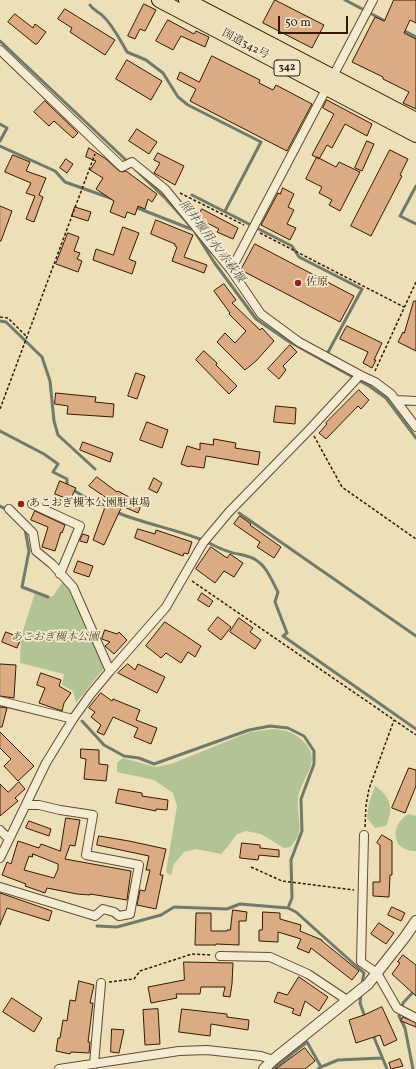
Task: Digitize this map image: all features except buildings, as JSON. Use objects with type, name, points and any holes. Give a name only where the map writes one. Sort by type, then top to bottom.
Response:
[{"type":"highway","name":"国道342号","points":[[159,0],[203,10]]},
{"type":"highway","name":"国道342号","points":[[186,0],[330,83],[416,135]]},
{"type":"highway","name":"国道342号","points":[[330,83],[416,120]]},
{"type":"street","points":[[231,270],[373,0]]},
{"type":"street","points":[[0,50],[122,167],[132,162],[165,189],[231,270],[261,314],[299,342],[370,380],[392,394],[416,427]]},
{"type":"street","points":[[0,858],[46,762],[73,719],[90,695],[166,607],[203,543],[229,512],[360,376]]},
{"type":"street","points":[[396,400],[416,401]]},
{"type":"street","points":[[32,504],[80,526],[60,574]]},
{"type":"street","points":[[9,509],[33,533],[36,550],[73,586],[110,671]]},
{"type":"street","points":[[0,701],[73,719]]},
{"type":"street","points":[[0,887],[94,916],[103,909],[114,912],[119,916],[130,914],[139,866],[86,855],[93,815],[39,805],[26,805]]},
{"type":"street","points":[[0,830],[10,839]]},
{"type":"street","points":[[364,835],[364,891],[361,962],[377,973],[397,1008],[416,1018]]},
{"type":"street","points":[[264,1069],[273,1060],[368,984],[416,921]]},
{"type":"street","points":[[220,956],[270,957],[308,974],[347,1000]]},
{"type":"street","points":[[94,1064],[101,983]]},
{"type":"street","points":[[59,1069],[179,1051],[207,1050],[261,1056],[273,1060]]},
{"type":"path","points":[[0,409],[99,144]]},
{"type":"path","points":[[165,189],[179,192],[404,307]]},
{"type":"path","points":[[370,380],[416,282]]},
{"type":"path","points":[[0,317],[8,318],[27,337]]},
{"type":"path","points":[[310,429],[342,487],[416,539]]},
{"type":"path","points":[[184,575],[416,735]]},
{"type":"path","points":[[364,835],[366,805],[369,789],[394,720]]},
{"type":"path","points":[[251,867],[282,881],[364,891]]},
{"type":"path","points":[[101,983],[134,979],[140,971],[192,954],[220,956]]},
{"type":"green space","name":"あこおぎ槻本公園","points":[[64,580],[105,667],[76,703],[73,691],[62,685],[64,674],[20,663],[21,637],[35,593],[47,598],[53,596]]},
{"type":"green space","points":[[274,729],[286,731],[296,735],[309,748],[312,755],[310,769],[298,799],[299,834],[291,847],[284,848],[261,834],[246,831],[237,834],[221,854],[196,849],[184,852],[174,864],[171,876],[166,872],[177,806],[173,793],[154,780],[117,772],[117,763],[123,758],[155,767],[171,764],[250,732]]},
{"type":"green space","points":[[375,786],[385,794],[388,799],[390,804],[390,814],[386,826],[375,828],[367,818],[369,803]]},
{"type":"green space","points":[[409,814],[416,816],[416,851],[407,850],[401,847],[397,842],[396,830],[398,824]]},
{"type":"waterway","points":[[345,0],[387,22]]},
{"type":"waterway","points":[[90,5],[110,23],[127,52],[146,60],[163,73],[178,97],[188,105],[261,142],[225,211]]},
{"type":"waterway","points":[[401,29],[416,37]]},
{"type":"waterway","name":"照井堰用水/赤萩堰","points":[[0,41],[128,162]]},
{"type":"waterway","points":[[0,124],[7,128],[0,141]]},
{"type":"waterway","points":[[0,146],[55,171],[65,182],[113,199]]},
{"type":"waterway","name":"照井堰用水/赤萩堰","points":[[136,170],[166,199],[193,229],[214,262],[256,319],[288,341],[369,386],[386,398],[416,438]]},
{"type":"waterway","points":[[416,186],[400,216],[416,224]]},
{"type":"waterway","points":[[192,195],[292,246],[299,257],[362,289],[326,356]]},
{"type":"waterway","points":[[135,207],[191,229]]},
{"type":"waterway","points":[[0,321],[6,322],[42,357],[50,381],[54,421],[58,435],[95,469]]},
{"type":"waterway","points":[[0,431],[44,454],[58,464],[53,472],[67,479],[67,486],[94,503],[109,509]]},
{"type":"waterway","points":[[0,506],[7,510]]},
{"type":"waterway","points":[[116,512],[187,534],[223,550],[256,560],[266,570],[278,592],[275,602],[287,633],[283,636],[416,729]]},
{"type":"waterway","points":[[239,513],[416,636]]},
{"type":"waterway","points":[[23,527],[25,529],[29,551],[22,587],[48,597]]},
{"type":"waterway","points":[[82,721],[104,745],[124,756],[139,758],[154,764],[249,730],[270,726],[288,728],[304,736],[314,751],[314,764],[301,799],[302,831],[291,860],[292,898],[288,908]]},
{"type":"waterway","points":[[97,926],[117,927],[161,915],[174,907],[227,909],[240,904],[288,908],[296,912],[364,973],[362,984]]},
{"type":"waterway","points":[[413,1069],[405,1028],[399,1016],[403,1003],[416,989]]},
{"type":"waterway","points":[[361,994],[360,1003],[365,1017]]},
{"type":"waterway","points":[[373,1035],[387,1069]]},
{"type":"waterway","points":[[273,1069],[307,1042],[321,1067],[318,1069]]},
{"type":"waterway","points":[[321,1067],[338,1060],[382,1058]]},
{"type":"place","name":"佐原","points":[[298,283]]},
{"type":"place","name":"あこおぎ槻本公園駐車場","points":[[21,504]]}]
